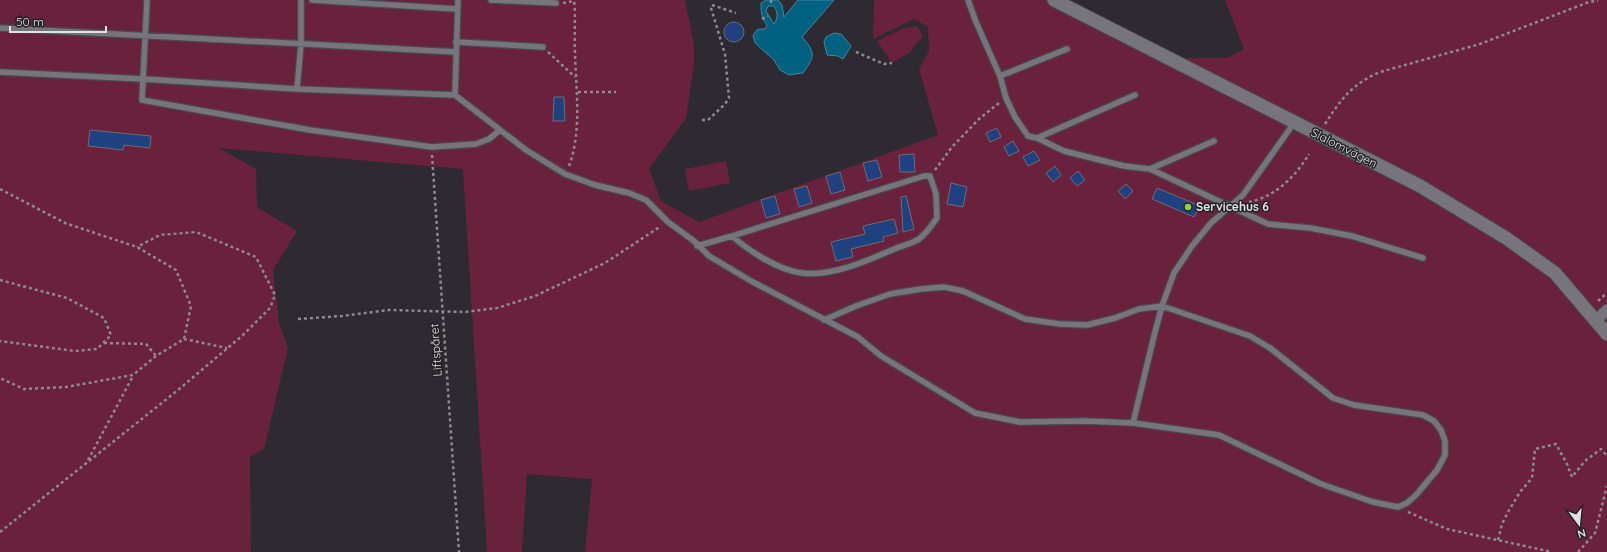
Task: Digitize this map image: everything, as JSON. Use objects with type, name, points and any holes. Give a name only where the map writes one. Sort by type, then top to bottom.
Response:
[{"type":"street","name":"Slalomvägen","points":[[1054,0],[1420,186],[1506,238],[1555,274],[1607,334]]},
{"type":"street","points":[[1596,320],[1607,310]]},
{"type":"lane","points":[[147,0],[142,100],[310,130],[432,147],[476,144],[489,140],[500,130]]},
{"type":"lane","points":[[297,89],[301,44],[301,0]]},
{"type":"lane","points":[[312,0],[458,9]]},
{"type":"lane","points":[[454,95],[458,0]]},
{"type":"lane","points":[[491,0],[556,3]]},
{"type":"lane","points":[[968,0],[1000,76],[1006,98],[1015,118],[1028,136],[1038,138],[1064,150],[1124,166],[1150,169],[1268,224],[1310,228],[1352,236],[1422,258]]},
{"type":"lane","points":[[0,28],[456,52]]},
{"type":"lane","points":[[456,42],[543,47]]},
{"type":"lane","points":[[1000,76],[1067,49]]},
{"type":"lane","points":[[0,72],[297,89],[454,95],[526,150],[566,174],[595,185],[629,193],[646,200],[668,222],[694,241],[697,246],[709,256],[724,266],[824,320],[858,337],[881,356],[975,413],[1020,422],[1086,421],[1133,423],[1219,435],[1320,484],[1373,502],[1398,508],[1407,503],[1416,495],[1437,470],[1445,455],[1445,441],[1441,430],[1434,421],[1423,415],[1354,405],[1333,398],[1270,348],[1250,336],[1162,306],[1139,309],[1115,318],[1086,325],[1060,324],[1025,319],[963,291],[944,287],[890,294],[856,306],[824,320]]},
{"type":"lane","points":[[1038,138],[1135,95]]},
{"type":"lane","points":[[1133,423],[1162,306],[1177,267],[1211,223],[1228,206],[1242,195],[1294,122]]},
{"type":"lane","points":[[1150,169],[1214,141]]},
{"type":"lane","points":[[697,246],[924,176],[930,176],[936,194],[938,213],[937,218],[920,239],[849,267],[819,273],[801,273],[772,263],[747,248],[732,236]]},
{"type":"path","points":[[566,174],[574,152],[577,138],[578,92],[576,78],[574,0]]},
{"type":"path","points":[[772,0],[772,6]]},
{"type":"path","points":[[1324,126],[1342,98],[1359,82],[1369,76],[1480,44],[1586,3],[1598,0]]},
{"type":"path","points":[[702,120],[708,120],[725,104],[729,98],[725,54],[711,8],[712,5],[736,13]]},
{"type":"path","points":[[762,19],[768,16]]},
{"type":"path","points":[[543,47],[556,61],[576,78]]},
{"type":"path","points":[[856,52],[884,64],[892,63]]},
{"type":"path","points":[[578,92],[616,92]]},
{"type":"path","points":[[930,176],[962,136],[979,119],[1006,98]]},
{"type":"path","name":"Liftspåret","points":[[432,147],[459,552]]},
{"type":"path","points":[[1268,195],[1286,183],[1300,168],[1309,154]]},
{"type":"path","points":[[0,189],[65,223],[137,247],[176,270],[191,306],[184,339]]},
{"type":"path","points":[[298,319],[342,316],[389,310],[465,312],[497,308],[535,296],[605,264],[668,222]]},
{"type":"path","points":[[0,532],[178,390],[227,348],[270,308],[275,295],[256,256],[196,232],[160,235],[137,247]]},
{"type":"path","points":[[0,280],[67,298],[104,318],[111,335],[97,349],[75,352],[0,341]]},
{"type":"path","points":[[87,462],[133,375],[156,356],[184,339],[227,348]]},
{"type":"path","points":[[104,343],[146,344],[156,356]]},
{"type":"path","points":[[0,378],[24,389],[66,386],[133,375]]},
{"type":"path","points":[[1498,540],[1502,524],[1508,512],[1520,492],[1532,478],[1535,449],[1556,444],[1572,477],[1585,461],[1601,450],[1607,456]]},
{"type":"path","points":[[1578,552],[1595,533],[1607,486]]},
{"type":"path","points":[[1398,508],[1447,529],[1552,552]]},
{"type":"shaded area","points":[[0,0],[685,0],[694,45],[694,65],[686,118],[649,169],[661,201],[699,222],[938,135],[919,69],[929,51],[928,27],[914,19],[873,39],[874,0],[1054,0],[1166,58],[1227,58],[1244,49],[1225,0],[1607,0],[1607,552],[585,552],[592,479],[527,474],[522,552],[487,552],[463,169],[219,148],[256,169],[257,207],[297,231],[273,270],[279,323],[288,348],[264,449],[250,457],[251,552],[0,552]]},
{"type":"shaded area","points":[[917,26],[923,36],[910,52],[892,63],[877,41],[904,28]]},
{"type":"shaded area","points":[[726,161],[730,183],[689,191],[685,169]]},
{"type":"water","points":[[766,0],[778,0],[782,5],[784,17],[798,0],[834,0],[802,37],[812,51],[812,58],[803,73],[789,75],[780,70],[774,60],[755,43],[753,35],[758,29],[765,29],[767,25],[762,14],[761,3]],"holes":[[[768,6],[774,6],[777,15],[774,24],[766,11]]]},
{"type":"water","points":[[834,33],[841,34],[851,46],[843,59],[838,56],[827,55],[824,42],[826,37]]},
{"type":"building","points":[[734,22],[741,25],[744,32],[741,39],[734,42],[727,39],[724,32],[727,25]]},
{"type":"building","points":[[554,97],[564,97],[565,121],[553,121]]},
{"type":"building","points":[[997,128],[1001,137],[990,142],[986,133]]},
{"type":"building","points":[[90,130],[151,136],[150,148],[124,145],[123,150],[88,146]]},
{"type":"building","points":[[1013,141],[1019,151],[1009,156],[1004,147]]},
{"type":"building","points":[[1034,151],[1040,160],[1028,166],[1023,157]]},
{"type":"building","points":[[914,154],[915,172],[900,172],[899,155]]},
{"type":"building","points":[[877,160],[882,177],[868,181],[863,163]]},
{"type":"building","points":[[1055,166],[1061,175],[1053,182],[1046,173]]},
{"type":"building","points":[[1078,171],[1085,180],[1077,186],[1070,178]]},
{"type":"building","points":[[840,172],[845,190],[831,194],[826,176]]},
{"type":"building","points":[[951,183],[967,187],[963,207],[947,204]]},
{"type":"building","points":[[1126,184],[1133,191],[1125,199],[1118,191]]},
{"type":"building","points":[[807,186],[812,203],[799,207],[794,189]]},
{"type":"building","points":[[1157,188],[1200,206],[1194,217],[1152,199]]},
{"type":"building","points":[[775,196],[780,214],[766,218],[761,200]]},
{"type":"building","points":[[906,196],[914,229],[903,232],[901,197]]},
{"type":"building","points":[[894,219],[898,233],[883,237],[884,241],[851,249],[853,257],[836,261],[831,242],[865,234],[863,226]]},
{"type":"place","name":"Servicehus 6","points":[[1188,207]]}]
